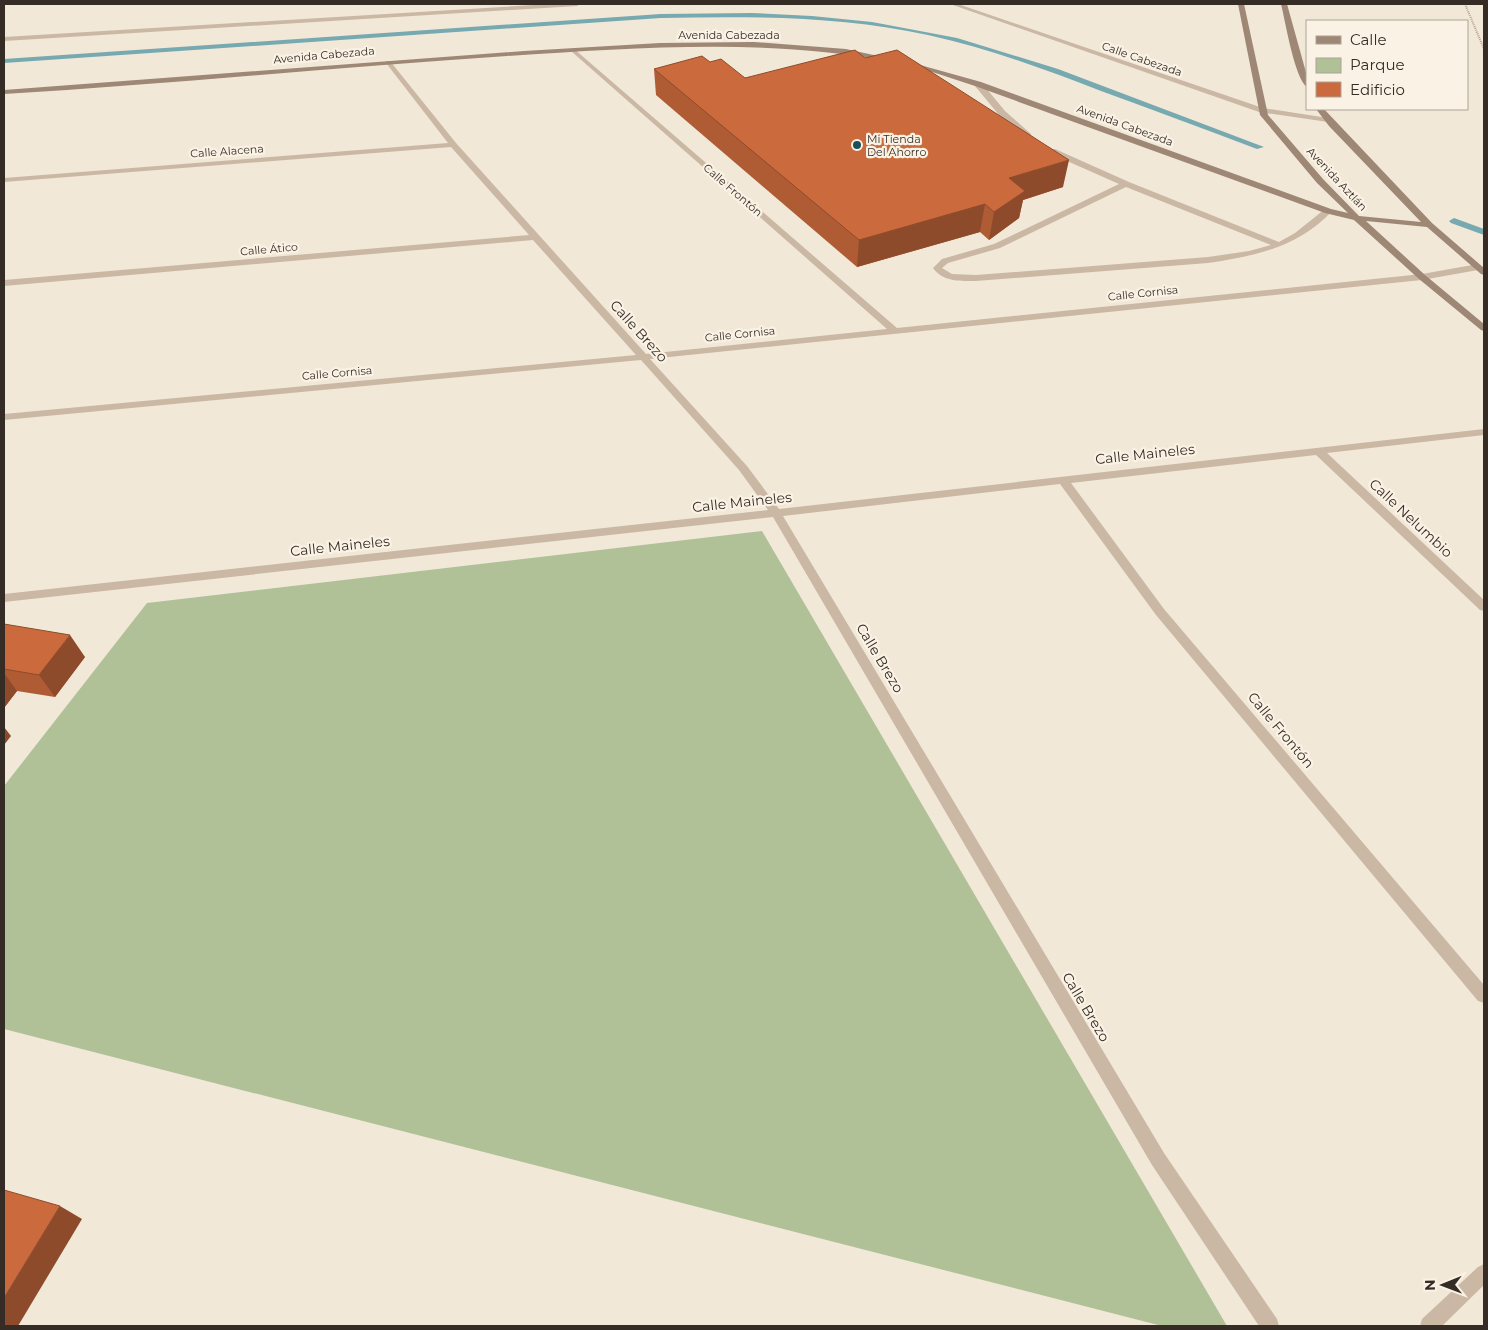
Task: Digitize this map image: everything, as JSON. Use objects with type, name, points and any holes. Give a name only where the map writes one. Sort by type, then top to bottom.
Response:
[{"type":"main road","name":"Avenida Aztlán","points":[[1241,4],[1263,113],[1320,181],[1357,218],[1422,277],[1484,328]]},
{"type":"main road","points":[[1284,4],[1299,66],[1306,83]]},
{"type":"main road","name":"Avenida Cabezada","points":[[4,92],[388,62],[573,50],[714,45],[773,46],[855,53],[894,60]]},
{"type":"main road","name":"Avenida Cabezada","points":[[903,63],[978,84],[1328,211],[1357,218],[1428,225]]},
{"type":"main road","points":[[1321,110],[1428,225],[1481,269]]},
{"type":"street","points":[[4,39],[576,4]]},
{"type":"street","name":"Calle Cabezada","points":[[953,4],[1263,113],[1330,122]]},
{"type":"street","name":"Calle Frontón","points":[[573,50],[894,330]]},
{"type":"street","name":"Calle Brezo","points":[[388,62],[453,145],[743,468],[776,513],[1158,1159],[1270,1326]]},
{"type":"street","points":[[978,84],[1012,122],[1042,146],[1126,184],[1278,245]]},
{"type":"street","name":"Calle Alacena","points":[[4,180],[453,145]]},
{"type":"street","points":[[1126,184],[997,246],[945,261],[937,268],[944,275],[976,278],[1208,260],[1242,255],[1278,245],[1289,240],[1328,211]]},
{"type":"street","name":"Calle Ático","points":[[4,283],[536,237]]},
{"type":"street","name":"Calle Cornisa","points":[[4,417],[642,357],[1422,277],[1481,269]]},
{"type":"street","name":"Calle Maineles","points":[[4,598],[776,513],[1484,432]]},
{"type":"street","name":"Calle Nelumbio","points":[[1317,450],[1484,607]]},
{"type":"street","name":"Calle Frontón","points":[[1062,479],[1160,612],[1484,996]]},
{"type":"street","points":[[1429,1326],[1484,1273]]},
{"type":"path","points":[[1465,4],[1484,49]]},
{"type":"green space","points":[[762,531],[1227,1326],[1162,1326],[4,1029],[4,786],[147,603]]},
{"type":"building","name":"Mi Tienda Del Ahorro","points":[[855,50],[865,58],[897,50],[1069,160],[1009,178],[1025,191],[994,212],[985,204],[859,240],[654,69],[702,56],[710,62],[721,59],[745,78]]},
{"type":"building","points":[[4,624],[70,635],[39,675],[4,669]]},
{"type":"building","points":[[4,1190],[60,1206],[4,1298]]},
{"type":"waterway","points":[[4,61],[661,16],[752,15],[842,20],[902,28],[980,46],[1055,71],[1260,147]]},
{"type":"waterway","points":[[1454,221],[1484,232]]},
{"type":"place","name":"Mi Tienda Del Ahorro","points":[[857,145]]}]
